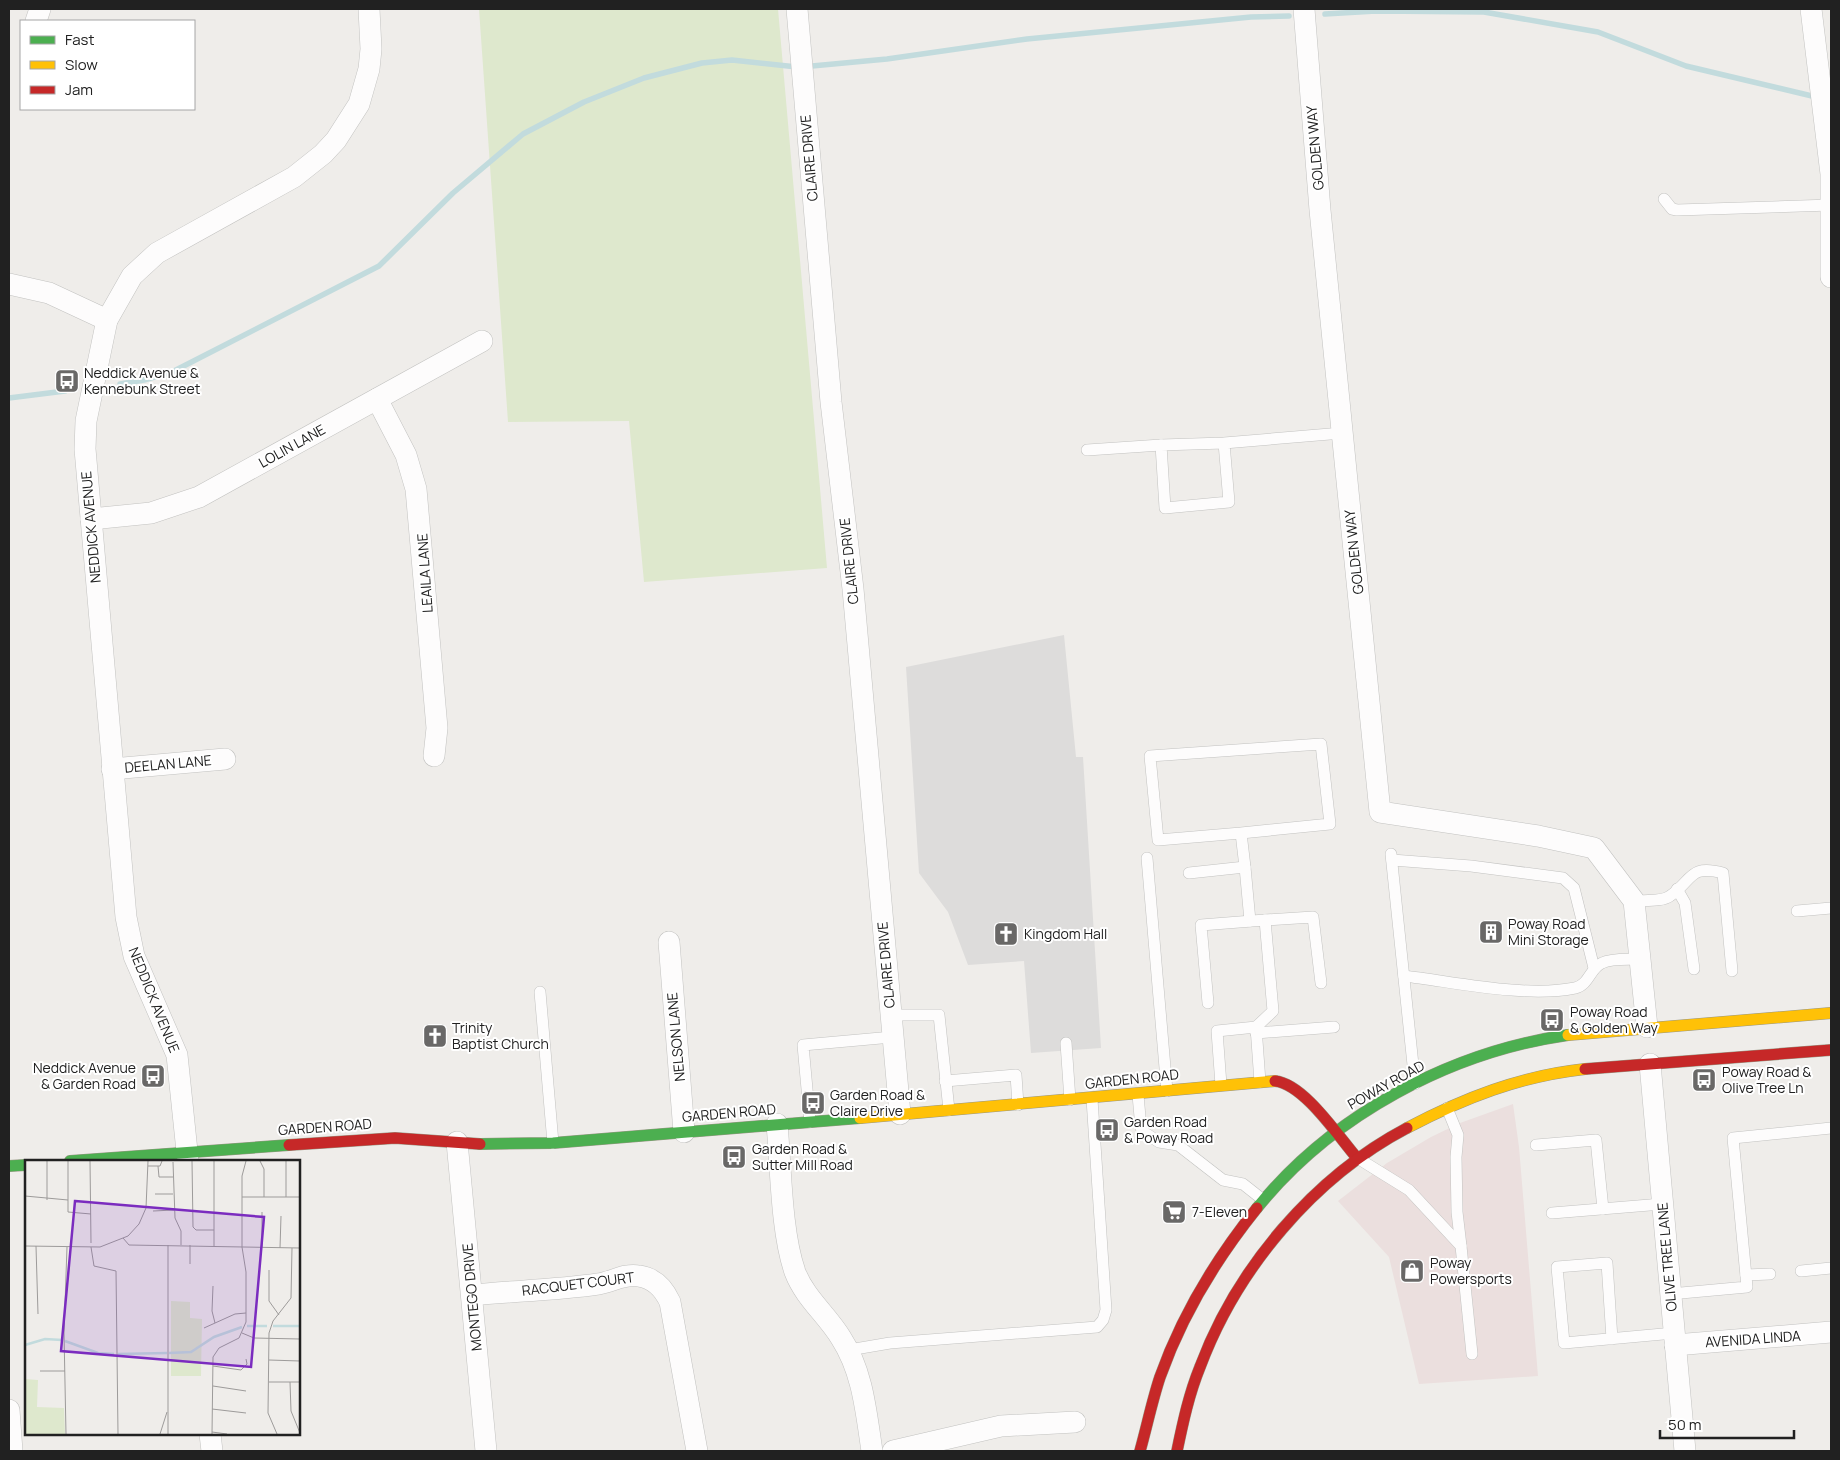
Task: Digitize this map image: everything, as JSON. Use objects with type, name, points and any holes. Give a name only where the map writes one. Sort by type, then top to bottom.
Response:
[{"type":"main road","name":"POWAY ROAD","points":[[1140,1451],[1158,1380],[1183,1316],[1216,1259],[1262,1199],[1298,1163],[1334,1133],[1365,1112],[1415,1084],[1468,1060],[1524,1043],[1579,1033],[1646,1035],[1831,1013]]},
{"type":"main road","points":[[1177,1451],[1193,1384],[1214,1334],[1244,1280],[1272,1242],[1300,1209],[1358,1158],[1386,1139],[1465,1099],[1530,1078],[1652,1057],[1831,1050]]},
{"type":"main road","name":"GARDEN ROAD","points":[[100,1160],[188,1157],[395,1138],[457,1142],[553,1143],[1138,1095],[1260,1082],[1282,1082],[1298,1090],[1358,1158]]},
{"type":"main road","points":[[1465,1099],[1481,1082]]},
{"type":"main road","points":[[9,1166],[25,1165]]},
{"type":"street","name":"NEDDICK AVENUE","points":[[188,1157],[176,1055],[134,956],[122,891],[90,519],[85,449],[86,420],[107,320],[132,276],[157,253],[294,177],[323,154],[336,140],[359,104],[369,69],[371,49],[369,9]]},
{"type":"street","name":"CLAIRE DRIVE","points":[[797,9],[831,402],[853,589],[900,1114]]},
{"type":"street","name":"GOLDEN WAY","points":[[1304,9],[1320,210],[1380,812],[1538,836],[1594,848],[1634,901]]},
{"type":"street","points":[[1811,9],[1827,132],[1831,205],[1831,277]]},
{"type":"street","points":[[9,284],[49,294],[107,320]]},
{"type":"street","name":"LOLIN LANE","points":[[90,519],[151,513],[199,497],[482,341]]},
{"type":"street","name":"LEAILA LANE","points":[[377,399],[406,455],[412,470],[418,496],[437,728],[434,756]]},
{"type":"street","name":"DEELAN LANE","points":[[112,769],[225,759]]},
{"type":"street","points":[[1634,901],[1646,1035]]},
{"type":"street","name":"NELSON LANE","points":[[669,942],[684,1132]]},
{"type":"street","name":"OLIVE TREE LANE","points":[[1652,1057],[1662,1204],[1685,1451]]},
{"type":"street","points":[[777,1124],[791,1260],[801,1285],[849,1350],[860,1381],[872,1451]]},
{"type":"street","name":"MONTEGO DRIVE","points":[[457,1142],[486,1451]]},
{"type":"street","name":"RACQUET COURT","points":[[472,1295],[596,1284],[622,1277],[639,1275],[653,1281],[664,1290],[670,1302],[696,1451]]},
{"type":"street","name":"AVENIDA LINDA","points":[[1674,1339],[1831,1332]]},
{"type":"street","points":[[9,1410],[12,1451]]},
{"type":"street","points":[[893,1451],[1001,1426],[1075,1422]]},
{"type":"street","points":[[210,1435],[212,1451]]},
{"type":"lane","points":[[1664,199],[1672,208],[1677,210],[1831,205]]},
{"type":"lane","points":[[1087,450],[1224,443],[1342,433]]},
{"type":"lane","points":[[1161,445],[1165,508],[1229,502],[1224,443]]},
{"type":"lane","points":[[1321,744],[1330,824],[1240,833],[1158,840],[1150,756],[1321,744]]},
{"type":"lane","points":[[1240,833],[1250,921]]},
{"type":"lane","points":[[1415,1084],[1392,857],[1563,878],[1574,888],[1594,968]]},
{"type":"lane","points":[[1147,858],[1167,1091]]},
{"type":"lane","points":[[1189,873],[1245,867]]},
{"type":"lane","points":[[1634,901],[1668,898],[1693,873],[1710,869],[1723,873],[1732,971]]},
{"type":"lane","points":[[1677,889],[1686,903],[1694,969]]},
{"type":"lane","points":[[1797,911],[1831,908]]},
{"type":"lane","points":[[1208,1003],[1201,924],[1313,916],[1321,983]]},
{"type":"lane","points":[[1260,1082],[1256,1030],[1273,1011],[1265,920]]},
{"type":"lane","points":[[1404,976],[1538,992],[1578,988],[1586,982],[1594,968],[1603,962],[1640,959]]},
{"type":"lane","points":[[540,992],[553,1143]]},
{"type":"lane","points":[[890,1015],[939,1015],[948,1110]]},
{"type":"lane","points":[[1221,1085],[1217,1032],[1334,1028]]},
{"type":"lane","points":[[810,1122],[803,1045],[892,1037]]},
{"type":"lane","points":[[1066,1043],[1070,1100]]},
{"type":"lane","points":[[945,1081],[1016,1076],[1018,1105]]},
{"type":"lane","points":[[1138,1095],[1142,1128],[1145,1133],[1159,1142],[1178,1145],[1223,1180],[1244,1184],[1262,1199]]},
{"type":"lane","points":[[849,1350],[890,1343],[1096,1327],[1104,1320],[1106,1310],[1092,1098]]},
{"type":"lane","points":[[1447,1108],[1458,1135],[1456,1157],[1457,1212],[1472,1354]]},
{"type":"lane","points":[[1670,1294],[1747,1287],[1733,1138],[1831,1128]]},
{"type":"lane","points":[[1536,1145],[1596,1140],[1603,1209]]},
{"type":"lane","points":[[1358,1158],[1409,1190],[1461,1246]]},
{"type":"lane","points":[[1552,1214],[1662,1204]]},
{"type":"lane","points":[[1612,1338],[1607,1263],[1558,1267],[1564,1343],[1612,1338],[1674,1339]]},
{"type":"lane","points":[[1801,1271],[1831,1268]]},
{"type":"lane","points":[[1746,1276],[1770,1274]]},
{"type":"shaded area","points":[[1064,635],[1076,757],[1083,757],[1101,1048],[1031,1053],[1024,961],[968,965],[948,912],[919,873],[906,667]]},
{"type":"shaded area","points":[[1513,1104],[1519,1147],[1538,1376],[1419,1384],[1389,1257],[1338,1201],[1387,1163],[1431,1137],[1460,1123]]},
{"type":"green space","points":[[479,9],[778,9],[827,568],[644,582],[629,421],[508,422]]},
{"type":"waterway","points":[[1325,14],[1376,11],[1484,12],[1598,32],[1686,66],[1812,96]]},
{"type":"waterway","points":[[812,66],[887,59],[1027,39],[1251,17],[1289,16]]},
{"type":"waterway","points":[[120,384],[172,372],[379,266],[453,193],[523,134],[584,102],[644,78],[702,63],[732,60],[797,67]]},
{"type":"waterway","points":[[9,398],[65,391]]},
{"type":"traffic: fast","points":[[1257,1208],[1287,1175],[1321,1144],[1357,1117],[1396,1093],[1480,1056],[1568,1035]]},
{"type":"traffic: fast","points":[[480,1144],[553,1143],[860,1118]]},
{"type":"traffic: fast","points":[[84,1160],[289,1145]]},
{"type":"traffic: fast","points":[[9,1166],[25,1165]]},
{"type":"traffic: slow","points":[[1568,1035],[1831,1013]]},
{"type":"traffic: slow","points":[[1407,1128],[1450,1107],[1493,1090],[1538,1077],[1585,1069]]},
{"type":"traffic: slow","points":[[860,1118],[1275,1081]]},
{"type":"traffic: jam","points":[[1585,1069],[1831,1050]]},
{"type":"traffic: jam","points":[[1275,1081],[1286,1084],[1309,1101],[1357,1158]]},
{"type":"traffic: jam","points":[[1177,1451],[1189,1398],[1200,1367],[1216,1330],[1235,1295],[1257,1261],[1282,1229],[1310,1199],[1373,1148],[1407,1128]]},
{"type":"traffic: jam","points":[[289,1145],[395,1138],[480,1144]]},
{"type":"traffic: jam","points":[[1140,1451],[1154,1395],[1179,1332],[1201,1288],[1257,1208]]},
{"type":"place","name":"Neddick Avenue & Kennebunk Street","points":[[67,381]]},
{"type":"place","name":"Poway Road Mini Storage","points":[[1491,932]]},
{"type":"place","name":"Kingdom Hall","points":[[1006,934]]},
{"type":"place","name":"Poway Road & Golden Way","points":[[1552,1020]]},
{"type":"place","name":"Trinity Baptist Church","points":[[435,1036]]},
{"type":"place","name":"Neddick Avenue & Garden Road","points":[[153,1076]]},
{"type":"place","name":"Poway Road & Olive Tree Ln","points":[[1704,1080]]},
{"type":"place","name":"Garden Road & Claire Drive","points":[[813,1103]]},
{"type":"place","name":"Garden Road & Poway Road","points":[[1107,1130]]},
{"type":"place","name":"Garden Road & Sutter Mill Road","points":[[734,1157]]},
{"type":"place","name":"7-Eleven","points":[[1174,1212]]},
{"type":"place","name":"Poway Powersports","points":[[1412,1271]]}]
